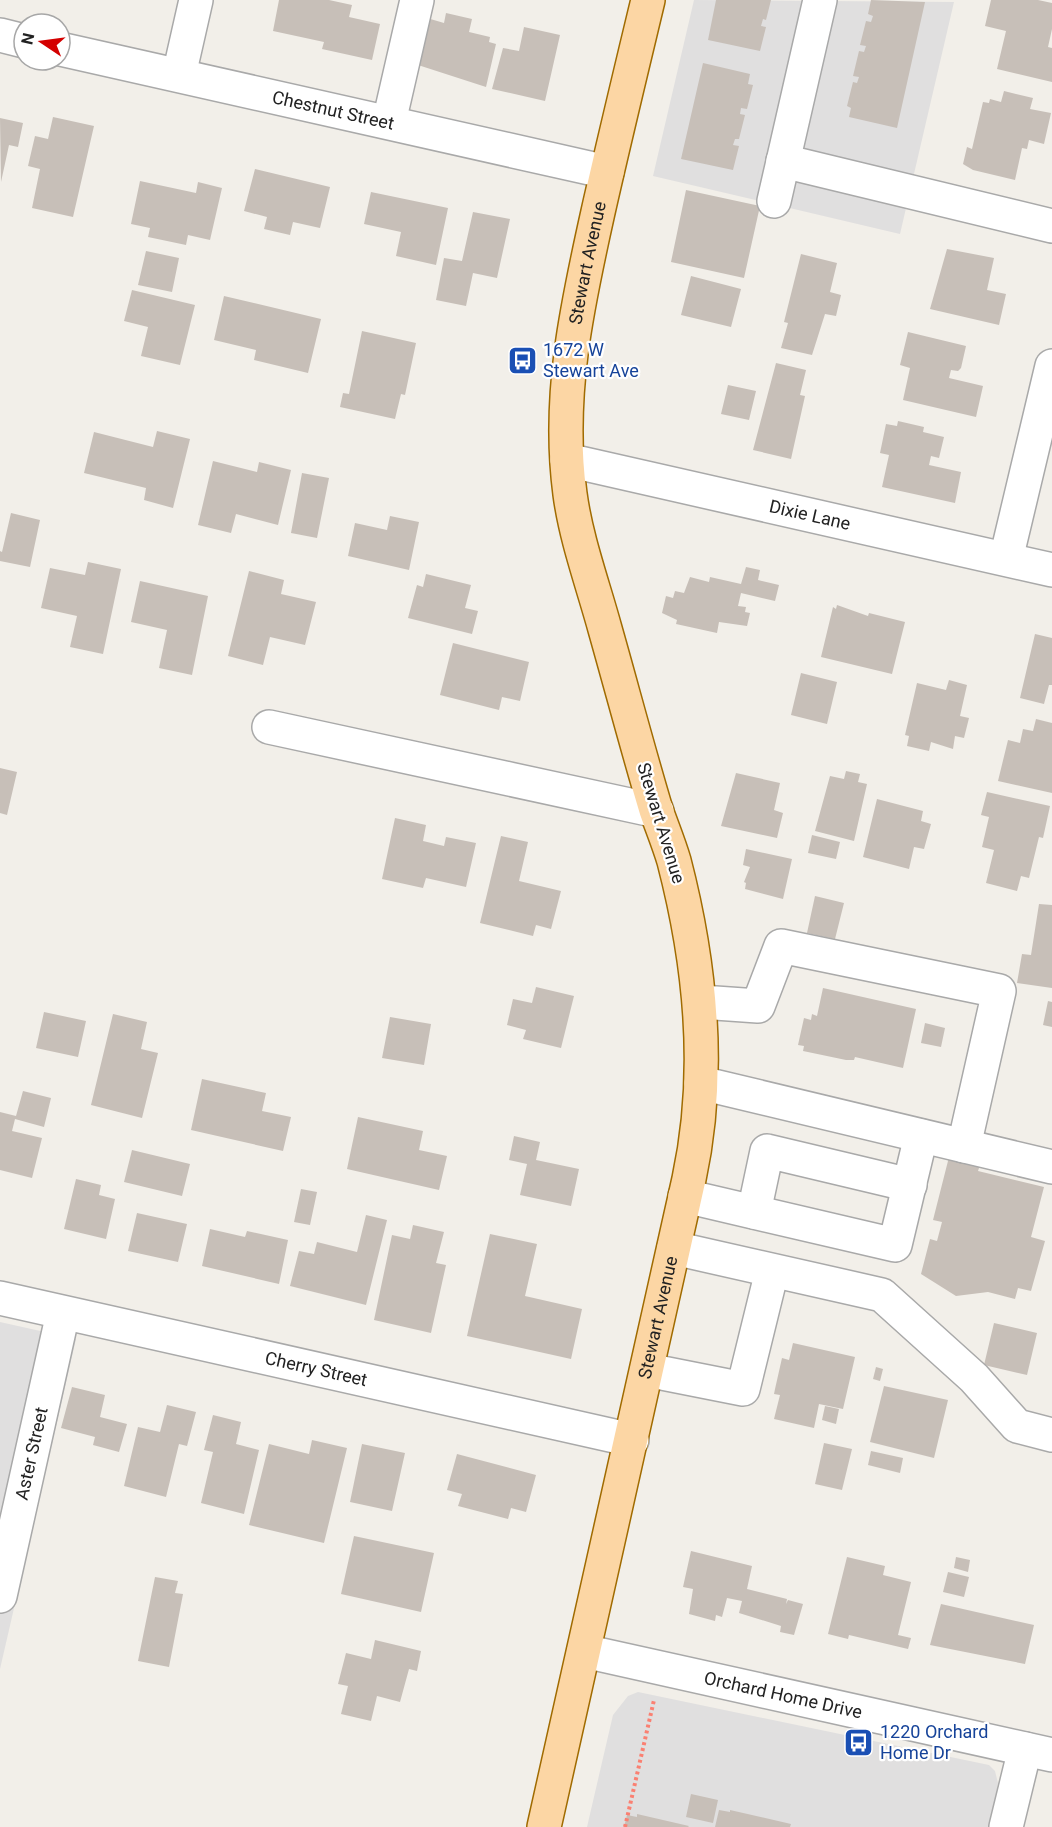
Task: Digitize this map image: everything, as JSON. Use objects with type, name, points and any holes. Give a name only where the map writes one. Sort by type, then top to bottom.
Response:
[{"type":"main road","name":"Stewart Avenue","points":[[544,1827],[686,1196],[695,1153],[701,1083],[701,1002],[689,923],[673,857],[657,811],[582,548],[570,496],[567,460],[565,412],[574,322],[648,0]]},
{"type":"street","points":[[179,75],[196,0]]},
{"type":"street","points":[[389,122],[417,0]]},
{"type":"street","points":[[774,201],[820,0]]},
{"type":"street","name":"Chestnut Street","points":[[72,52],[607,172]]},
{"type":"street","points":[[783,161],[1052,226]]},
{"type":"street","points":[[1006,559],[1052,366]]},
{"type":"street","name":"Dixie Lane","points":[[567,460],[1052,570]]},
{"type":"street","points":[[269,727],[657,811]]},
{"type":"street","points":[[701,1002],[758,1006],[781,946],[999,991],[964,1146]]},
{"type":"street","points":[[701,1083],[1052,1167]]},
{"type":"street","points":[[882,1295],[921,1136]]},
{"type":"street","points":[[754,1212],[767,1151],[910,1185]]},
{"type":"street","points":[[686,1196],[895,1245]]},
{"type":"street","points":[[674,1248],[882,1295],[974,1378],[1017,1426],[1052,1435]]},
{"type":"street","points":[[647,1370],[743,1389],[772,1271]]},
{"type":"street","name":"Cherry Street","points":[[0,1298],[632,1440]]},
{"type":"street","name":"Aster Street","points":[[0,1596],[63,1313]]},
{"type":"street","name":"Orchard Home Drive","points":[[584,1651],[1038,1752]]},
{"type":"street","points":[[1006,1827],[1038,1752]]},
{"type":"path","points":[[625,1827],[654,1700]]},
{"type":"shaded area","points":[[694,0],[954,2],[900,234],[653,176]]},
{"type":"shaded area","points":[[0,1322],[76,1339],[0,1669]]},
{"type":"shaded area","points":[[638,1692],[989,1765],[995,1771],[998,1783],[990,1827],[587,1827],[613,1715],[628,1696]]},
{"type":"building","points":[[279,0],[329,0],[352,5],[349,17],[380,24],[372,60],[322,49],[324,42],[273,31]]},
{"type":"building","points":[[716,0],[771,0],[766,20],[763,19],[761,26],[766,27],[760,51],[708,40]]},
{"type":"building","points":[[871,0],[925,2],[897,128],[849,117],[851,108],[847,106],[853,82],[857,83],[859,77],[853,76],[859,51],[864,52],[866,46],[860,45],[866,21],[871,22],[873,16],[868,14]]},
{"type":"building","points":[[991,0],[1038,0],[1052,3],[1052,29],[1048,47],[1052,48],[1052,82],[997,69],[1006,31],[985,26]]},
{"type":"building","points":[[446,13],[472,19],[469,32],[490,37],[489,42],[496,44],[486,87],[418,65],[427,18],[444,23]]},
{"type":"building","points":[[524,27],[560,35],[545,101],[492,89],[503,48],[519,51]]},
{"type":"building","points":[[703,63],[750,74],[748,84],[753,85],[747,109],[741,108],[740,114],[745,115],[739,139],[735,139],[733,145],[739,146],[733,170],[681,159]]},
{"type":"building","points":[[1004,91],[1033,98],[1030,109],[1051,113],[1044,144],[1029,140],[1027,149],[1022,148],[1015,180],[973,170],[963,164],[967,147],[972,149],[983,102],[989,103],[990,99],[1001,102]]},
{"type":"building","points":[[53,117],[94,126],[73,217],[32,208],[40,169],[28,166],[35,136],[48,139]]},
{"type":"building","points":[[0,118],[23,123],[18,147],[9,145],[1,182]]},
{"type":"building","points":[[255,169],[330,187],[320,228],[293,222],[290,235],[264,229],[267,217],[244,211]]},
{"type":"building","points":[[140,181],[196,193],[198,182],[222,188],[210,240],[188,235],[186,245],[148,237],[150,228],[131,224]]},
{"type":"building","points":[[686,190],[760,206],[744,278],[671,262]]},
{"type":"building","points":[[371,192],[448,208],[436,265],[396,256],[401,232],[364,224]]},
{"type":"building","points":[[473,212],[510,219],[497,278],[473,273],[466,306],[436,300],[444,258],[462,261]]},
{"type":"building","points":[[947,249],[994,258],[987,290],[1006,294],[999,325],[930,309]]},
{"type":"building","points":[[146,251],[179,258],[172,292],[138,285]]},
{"type":"building","points":[[801,254],[837,263],[830,292],[841,295],[836,316],[825,314],[812,355],[781,348],[788,323],[784,322]]},
{"type":"building","points":[[691,276],[741,289],[731,327],[681,315]]},
{"type":"building","points":[[132,290],[195,305],[180,365],[141,356],[148,327],[124,321]]},
{"type":"building","points":[[224,296],[321,319],[308,373],[254,360],[256,350],[214,340]]},
{"type":"building","points":[[362,331],[416,343],[405,395],[401,394],[395,419],[340,407],[343,393],[349,394]]},
{"type":"building","points":[[908,332],[966,346],[961,368],[958,371],[951,370],[949,378],[983,386],[976,417],[903,400],[910,368],[900,365]]},
{"type":"building","points":[[776,363],[806,370],[800,395],[805,396],[791,459],[753,450]]},
{"type":"building","points":[[728,385],[756,391],[749,420],[721,414]]},
{"type":"building","points":[[898,421],[924,427],[923,432],[944,437],[939,458],[931,456],[929,465],[961,472],[955,503],[882,487],[889,455],[880,453],[886,424],[897,426]]},
{"type":"building","points":[[157,431],[190,439],[173,508],[144,500],[146,488],[84,473],[94,432],[153,447]]},
{"type":"building","points":[[213,461],[257,472],[259,462],[291,470],[278,525],[236,514],[231,533],[198,525]]},
{"type":"building","points":[[302,473],[329,478],[317,538],[291,533]]},
{"type":"building","points":[[11,513],[40,520],[30,567],[0,561],[0,551],[2,552]]},
{"type":"building","points":[[390,516],[419,522],[409,570],[348,556],[355,523],[387,530]]},
{"type":"building","points":[[88,562],[121,569],[103,654],[70,647],[77,616],[41,608],[50,568],[85,575]]},
{"type":"building","points":[[746,567],[760,570],[758,580],[779,585],[775,601],[741,593],[738,606],[746,607],[745,612],[750,613],[747,626],[719,622],[717,633],[676,624],[677,620],[662,613],[666,596],[673,598],[675,591],[684,593],[690,577],[709,582],[710,577],[741,584]]},
{"type":"building","points":[[249,571],[284,580],[281,594],[316,602],[305,645],[270,637],[263,665],[228,656]]},
{"type":"building","points":[[426,574],[471,585],[465,608],[478,611],[472,634],[408,618],[417,585],[423,587]]},
{"type":"building","points":[[140,581],[208,596],[192,675],[159,668],[167,630],[131,622]]},
{"type":"building","points":[[837,605],[868,616],[869,613],[905,622],[892,674],[821,657],[833,607],[836,609]]},
{"type":"building","points":[[1035,634],[1052,638],[1052,685],[1049,685],[1044,704],[1020,698]]},
{"type":"building","points":[[453,643],[529,662],[520,701],[502,697],[499,710],[440,695]]},
{"type":"building","points":[[801,673],[837,682],[827,724],[791,715]]},
{"type":"building","points":[[949,680],[967,685],[960,716],[969,718],[964,738],[955,736],[953,749],[931,742],[929,751],[907,746],[909,736],[905,735],[917,683],[946,690]]},
{"type":"building","points":[[1036,719],[1052,723],[1052,793],[998,781],[1008,740],[1020,743],[1023,729],[1033,731]]},
{"type":"building","points":[[0,768],[17,772],[7,815],[0,813]]},
{"type":"building","points":[[846,771],[860,774],[858,782],[867,784],[854,841],[815,831],[830,776],[844,779]]},
{"type":"building","points":[[736,773],[780,783],[774,810],[783,813],[777,838],[721,826]]},
{"type":"building","points":[[987,792],[1050,806],[1043,838],[1039,837],[1029,878],[1021,876],[1017,891],[986,883],[994,850],[982,847],[989,817],[981,815]]},
{"type":"building","points":[[877,799],[923,811],[921,821],[931,824],[924,849],[914,847],[909,869],[863,857]]},
{"type":"building","points":[[395,818],[426,825],[423,841],[444,846],[446,837],[476,843],[466,887],[426,878],[423,888],[382,879]]},
{"type":"building","points":[[812,835],[840,842],[836,859],[808,853]]},
{"type":"building","points":[[501,836],[528,842],[519,881],[561,891],[551,929],[536,925],[533,936],[480,923]]},
{"type":"building","points":[[746,849],[792,859],[783,899],[745,889],[746,883],[744,882],[750,867],[743,865]]},
{"type":"building","points":[[815,896],[844,903],[835,939],[807,933]]},
{"type":"building","points":[[1039,904],[1052,905],[1052,988],[1017,983],[1022,954],[1031,955]]},
{"type":"building","points":[[536,987],[574,996],[561,1048],[523,1039],[526,1030],[507,1025],[513,999],[532,1003]]},
{"type":"building","points":[[823,988],[916,1009],[903,1068],[855,1057],[854,1060],[846,1060],[803,1051],[804,1046],[798,1045],[804,1018],[811,1020],[812,1014],[817,1016]]},
{"type":"building","points":[[1048,1001],[1052,1002],[1052,1027],[1043,1025]]},
{"type":"building","points":[[44,1012],[86,1021],[78,1057],[36,1048]]},
{"type":"building","points":[[113,1014],[147,1022],[141,1049],[158,1053],[142,1118],[91,1105]]},
{"type":"building","points":[[390,1017],[431,1024],[424,1065],[382,1058]]},
{"type":"building","points":[[925,1023],[945,1028],[941,1047],[921,1043]]},
{"type":"building","points":[[202,1079],[266,1093],[262,1111],[291,1117],[283,1151],[191,1130]]},
{"type":"building","points":[[23,1091],[51,1098],[44,1127],[15,1119],[12,1131],[42,1138],[32,1178],[0,1170],[0,1112],[16,1116]]},
{"type":"building","points":[[358,1117],[423,1131],[419,1150],[447,1156],[439,1190],[347,1169]]},
{"type":"building","points":[[514,1136],[540,1142],[536,1160],[579,1169],[571,1206],[520,1195],[527,1164],[509,1160]]},
{"type":"building","points":[[132,1150],[190,1164],[182,1196],[124,1182]]},
{"type":"building","points":[[949,1157],[980,1165],[978,1171],[1044,1187],[1031,1237],[1045,1241],[1031,1291],[1018,1288],[1015,1299],[988,1292],[956,1296],[921,1274],[930,1239],[937,1241],[942,1222],[933,1220]]},
{"type":"building","points":[[76,1179],[101,1185],[99,1195],[115,1199],[106,1239],[64,1229]]},
{"type":"building","points":[[301,1189],[317,1192],[310,1225],[294,1222]]},
{"type":"building","points":[[137,1213],[187,1224],[178,1262],[128,1251]]},
{"type":"building","points":[[366,1215],[387,1220],[366,1305],[290,1286],[299,1251],[314,1254],[317,1242],[357,1252]]},
{"type":"building","points":[[413,1225],[444,1232],[436,1263],[446,1265],[431,1333],[374,1320],[392,1235],[410,1239]]},
{"type":"building","points":[[210,1229],[245,1237],[247,1231],[288,1240],[279,1284],[202,1266]]},
{"type":"building","points":[[490,1234],[537,1244],[525,1296],[582,1309],[571,1359],[467,1336]]},
{"type":"building","points":[[994,1323],[1037,1333],[1027,1375],[984,1365]]},
{"type":"building","points":[[793,1343],[855,1357],[843,1409],[819,1404],[814,1428],[774,1419],[780,1395],[774,1394],[782,1358],[789,1360]]},
{"type":"building","points":[[876,1367],[883,1369],[880,1381],[873,1379]]},
{"type":"building","points":[[884,1386],[948,1400],[934,1458],[870,1442]]},
{"type":"building","points":[[72,1387],[105,1395],[100,1417],[127,1424],[119,1452],[93,1445],[95,1437],[61,1428]]},
{"type":"building","points":[[167,1405],[196,1412],[187,1446],[179,1444],[166,1497],[124,1486],[138,1427],[160,1432]]},
{"type":"building","points":[[825,1406],[839,1409],[836,1424],[822,1420]]},
{"type":"building","points":[[213,1415],[241,1422],[236,1444],[259,1450],[244,1514],[201,1503],[213,1452],[204,1450]]},
{"type":"building","points":[[312,1440],[347,1448],[324,1543],[249,1525],[269,1444],[309,1454]]},
{"type":"building","points":[[824,1443],[852,1449],[842,1490],[815,1484]]},
{"type":"building","points":[[362,1444],[405,1453],[392,1511],[350,1502]]},
{"type":"building","points":[[871,1451],[903,1458],[900,1473],[868,1465]]},
{"type":"building","points":[[457,1454],[536,1475],[526,1512],[511,1508],[508,1519],[458,1506],[462,1494],[447,1490]]},
{"type":"building","points":[[354,1536],[434,1553],[421,1612],[341,1594]]},
{"type":"building","points":[[691,1551],[752,1566],[747,1589],[787,1599],[786,1604],[788,1600],[803,1604],[794,1635],[780,1632],[781,1626],[739,1613],[742,1601],[727,1598],[722,1617],[716,1615],[715,1621],[689,1614],[693,1589],[683,1587]]},
{"type":"building","points":[[847,1557],[885,1566],[883,1575],[911,1582],[898,1635],[911,1638],[908,1649],[849,1635],[848,1639],[828,1634]]},
{"type":"building","points":[[956,1557],[970,1560],[968,1572],[954,1568]]},
{"type":"building","points":[[948,1572],[969,1577],[964,1597],[943,1592]]},
{"type":"building","points":[[155,1577],[178,1581],[175,1593],[183,1594],[169,1667],[138,1661]]},
{"type":"building","points":[[941,1604],[1034,1625],[1025,1664],[930,1645]]},
{"type":"building","points":[[375,1640],[421,1651],[417,1671],[409,1669],[400,1702],[377,1696],[371,1721],[341,1714],[348,1686],[338,1684],[346,1653],[371,1659]]},
{"type":"building","points":[[691,1794],[718,1800],[713,1823],[686,1817]]},
{"type":"building","points":[[719,1810],[730,1812],[730,1810],[791,1824],[790,1827],[715,1827]]},
{"type":"building","points":[[637,1814],[689,1826],[624,1827],[627,1815],[637,1817]]},
{"type":"place","name":"1672 W Stewart Ave","points":[[522,360]]},
{"type":"place","name":"1220 Orchard Home Dr","points":[[859,1742]]}]
